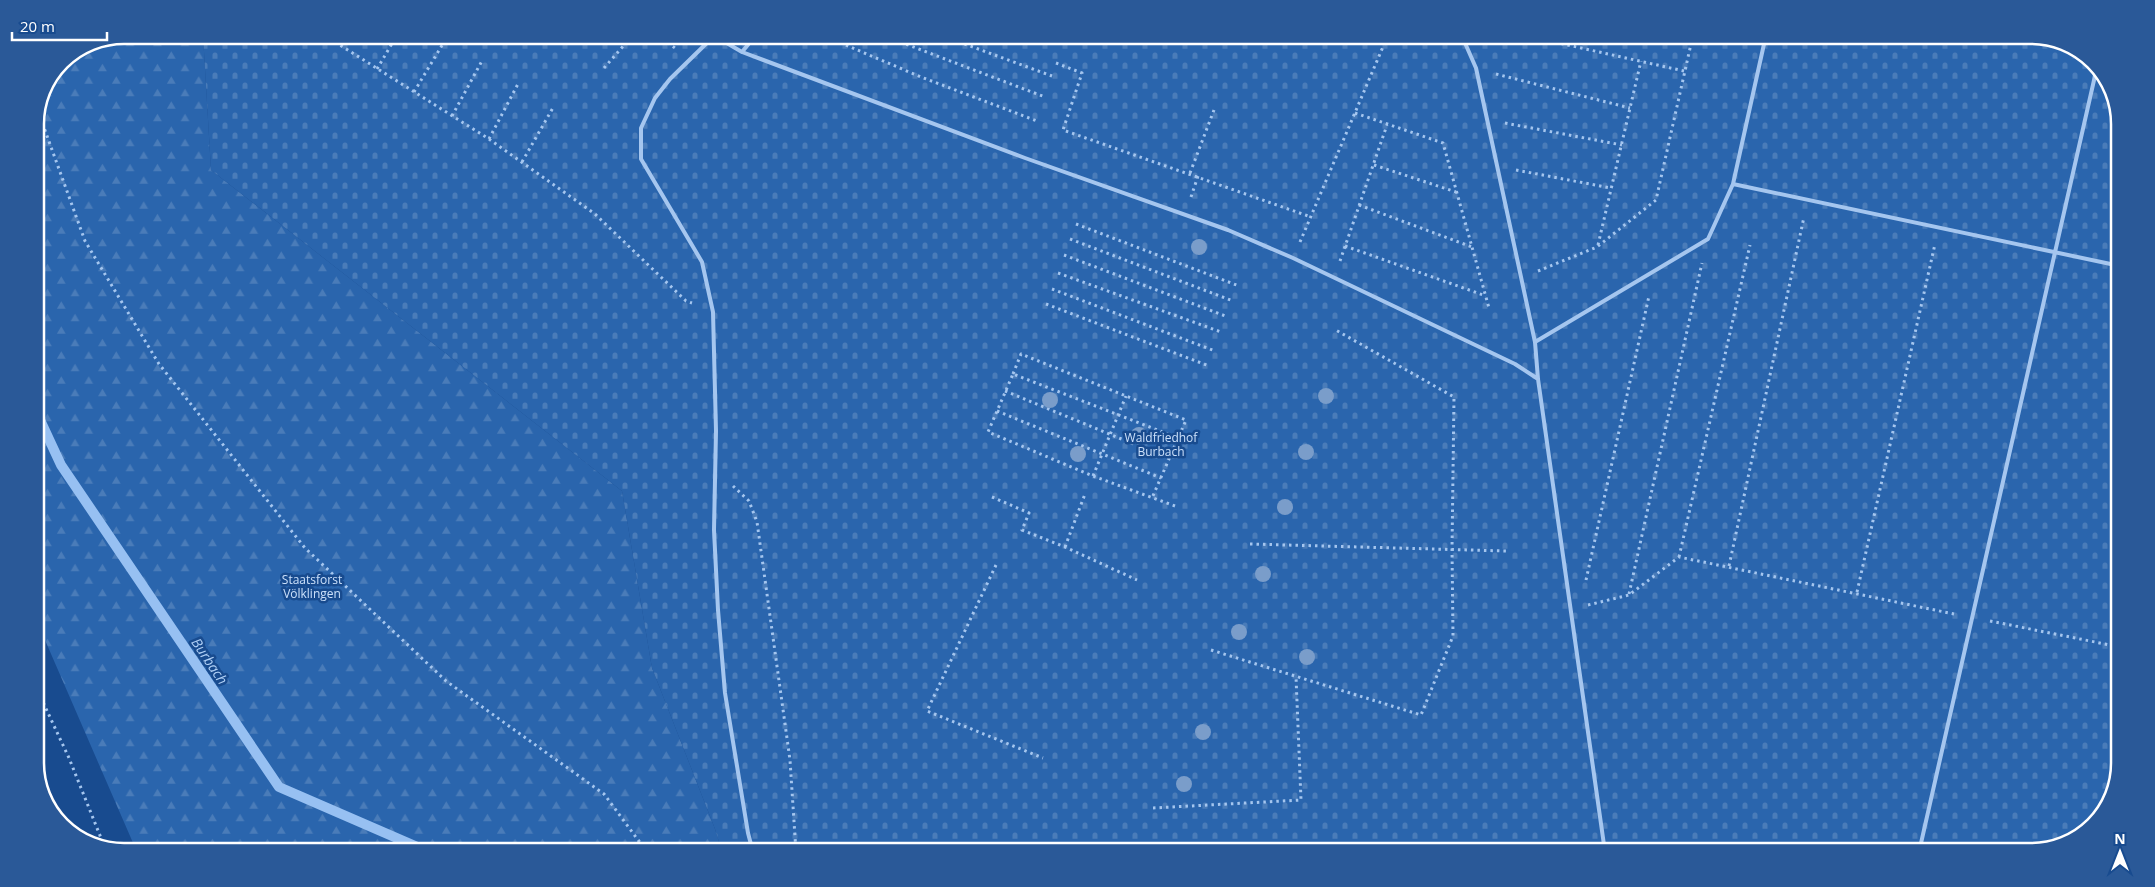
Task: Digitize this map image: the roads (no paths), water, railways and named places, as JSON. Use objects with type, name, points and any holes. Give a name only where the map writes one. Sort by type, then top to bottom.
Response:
[{"type":"lane","points":[[705,44],[670,78],[654,98],[641,128],[641,159],[702,262],[713,312],[716,431],[714,530],[718,610],[725,693],[751,843]]},
{"type":"lane","points":[[728,44],[742,52],[1025,158],[1228,230],[1293,258],[1515,364],[1538,379]]},
{"type":"lane","points":[[742,52],[749,44]]},
{"type":"lane","points":[[1465,44],[1476,68],[1535,342],[1538,379],[1604,843]]},
{"type":"lane","points":[[1535,342],[1708,239],[1733,184],[1764,44]]},
{"type":"lane","points":[[1921,843],[2096,76]]},
{"type":"lane","points":[[1733,184],[2111,264]]},
{"type":"waterway","name":"Burbach","points":[[44,428],[61,465],[279,787],[408,843]]},
{"type":"park label","name":"Waldfriedhof Burbach","points":[[1161,444]]},
{"type":"park label","name":"Staatsforst Völklingen","points":[[312,586]]}]
